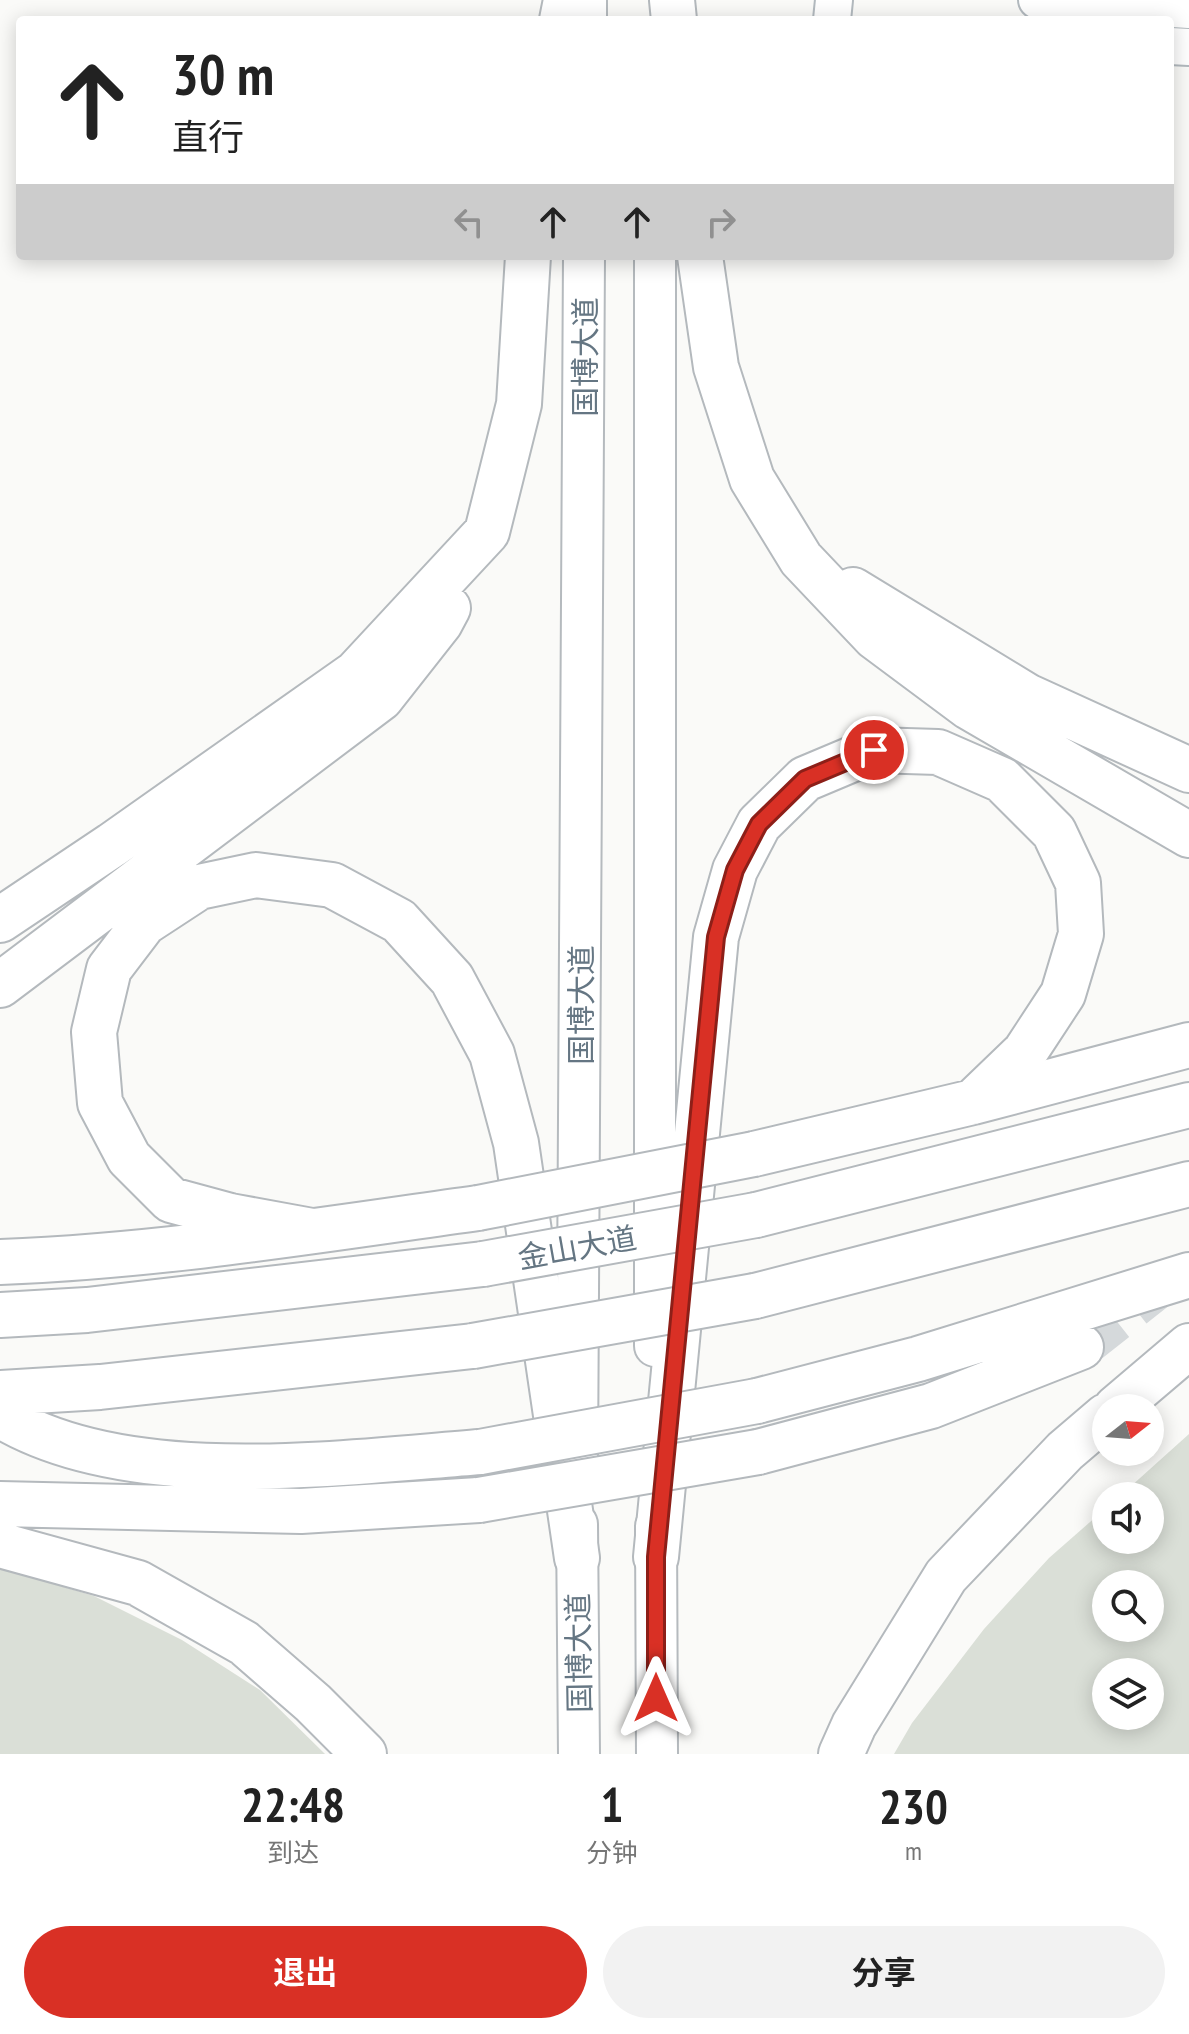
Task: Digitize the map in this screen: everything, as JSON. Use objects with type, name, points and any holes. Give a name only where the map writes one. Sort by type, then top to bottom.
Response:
[{"type":"highway","points":[[0,985],[381,698],[440,623],[487,532],[519,404],[528,260]]},
{"type":"highway","points":[[701,260],[716,367],[752,479],[801,559],[875,637],[969,707],[1189,835]]},
{"type":"highway","points":[[0,920],[356,673],[487,532]]},
{"type":"highway","points":[[801,559],[1027,696],[1189,770]]},
{"type":"highway","points":[[656,1557],[716,937],[735,870],[759,824],[805,779],[874,750],[938,752],[1002,780],[1054,832],[1078,883],[1081,934],[1063,994],[1025,1052],[973,1102]]},
{"type":"highway","points":[[312,1231],[230,1216],[171,1200],[129,1158],[100,1103],[94,1032],[109,969],[144,923],[199,887],[256,875],[332,885],[399,921],[452,979],[492,1054],[516,1143],[577,1558]]},
{"type":"highway","points":[[0,1262],[83,1259],[478,1208],[754,1154],[973,1102],[1189,1045]]},
{"type":"highway","name":"金山大道","points":[[0,1315],[87,1310],[483,1264],[756,1215],[1189,1105]]},
{"type":"highway","points":[[0,1393],[100,1387],[473,1346],[755,1296],[1189,1184]]},
{"type":"highway","points":[[0,1415],[28,1432],[91,1452],[181,1464],[299,1466],[480,1452],[757,1401],[918,1359],[1189,1275]]},
{"type":"highway","points":[[1132,1394],[1189,1346]]},
{"type":"highway","points":[[0,1504],[301,1511],[479,1500],[758,1452],[931,1406],[1081,1347]]},
{"type":"highway","points":[[841,1754],[854,1725],[946,1576],[1065,1451],[1092,1428]]},
{"type":"highway","points":[[0,1545],[138,1583],[218,1628],[244,1643],[313,1703],[364,1754]]},
{"type":"main road","points":[[1037,0],[1189,10]]},
{"type":"main road","name":"国博大道","points":[[579,1754],[577,1558],[584,260]]},
{"type":"main road","points":[[655,260],[657,1754]]},
{"type":"shaded area","points":[[1189,1434],[1189,1754],[894,1754],[912,1723],[984,1629],[1049,1558],[1092,1520],[1092,1554],[1164,1554],[1164,1482],[1136,1482],[1153,1466],[1164,1466],[1164,1456]]},
{"type":"shaded area","points":[[0,1568],[94,1596],[182,1640],[260,1690],[325,1754],[0,1754]]},
{"type":"tunnel","points":[[1081,1347],[1161,1284]]},
{"type":"route","points":[[656,1698],[656,1557],[716,937],[735,870],[759,824],[805,779],[874,750]]}]
